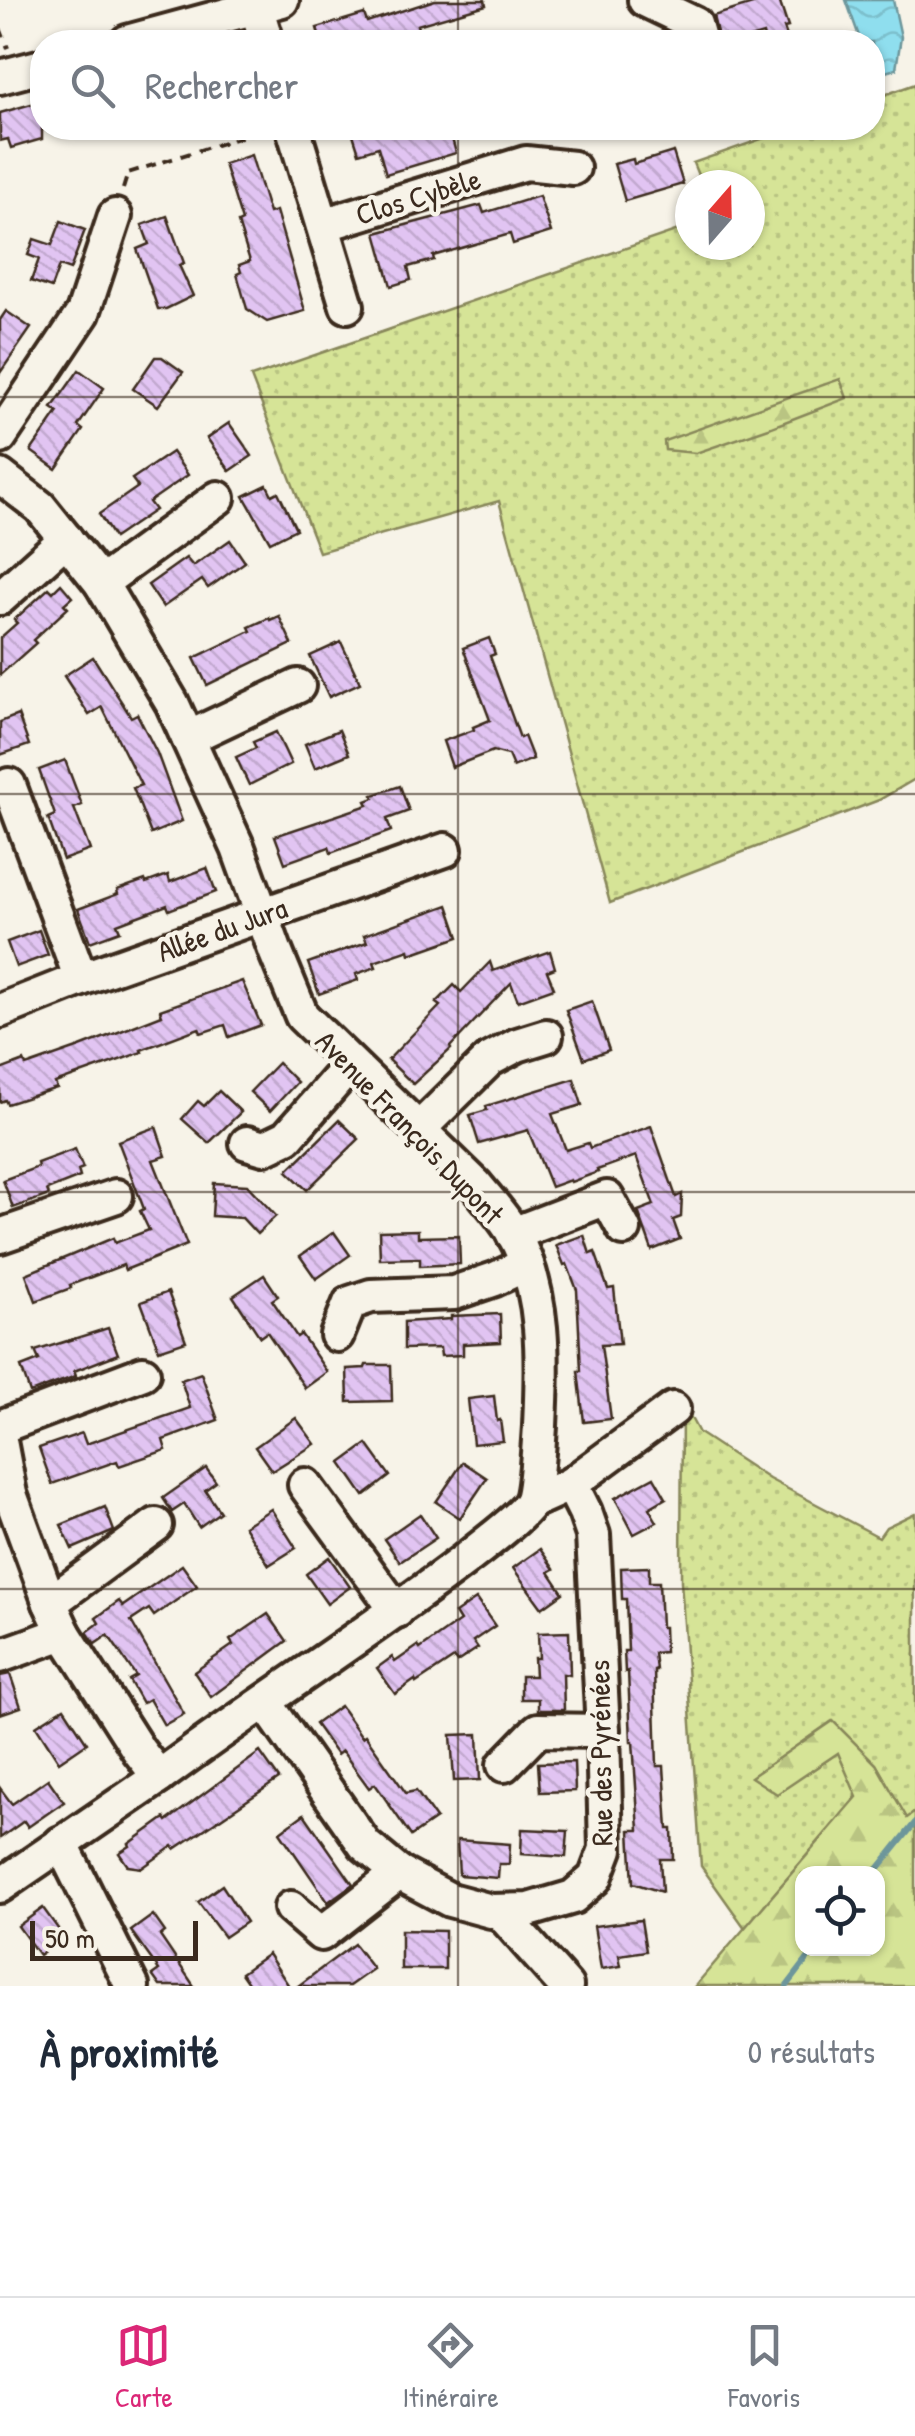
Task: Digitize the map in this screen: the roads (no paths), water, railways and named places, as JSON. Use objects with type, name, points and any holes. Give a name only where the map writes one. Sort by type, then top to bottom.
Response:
[{"type":"street","points":[[645,0],[695,24],[697,30]]},
{"type":"street","points":[[168,30],[264,2],[266,30]]},
{"type":"street","points":[[0,77],[30,69]]},
{"type":"street","name":"Clos Cybèle","points":[[297,140],[348,306]]},
{"type":"street","name":"Clos Cybèle","points":[[323,225],[526,163],[573,168]]},
{"type":"street","points":[[0,438],[83,313],[115,216]]},
{"type":"street","name":"Avenue François Dupont","points":[[0,476],[40,508],[100,584],[172,704],[238,848],[302,1016],[476,1185],[514,1234],[535,1291],[543,1358],[531,1502]]},
{"type":"street","points":[[100,584],[218,498]]},
{"type":"street","points":[[0,598],[66,539]]},
{"type":"street","points":[[188,738],[298,686]]},
{"type":"street","points":[[10,785],[82,979]]},
{"type":"street","name":"Allée du Jura","points":[[0,1011],[445,850]]},
{"type":"street","points":[[418,1129],[489,1060],[516,1045],[546,1036]]},
{"type":"street","points":[[247,1144],[264,1148],[286,1136],[350,1065]]},
{"type":"street","points":[[0,1236],[116,1196]]},
{"type":"street","points":[[514,1234],[606,1198],[624,1229]]},
{"type":"street","points":[[337,1336],[350,1303],[371,1296],[454,1293],[527,1264]]},
{"type":"street","points":[[0,1427],[142,1373]]},
{"type":"street","points":[[0,1886],[397,1612],[493,1538],[531,1502],[571,1484],[672,1409]]},
{"type":"street","points":[[0,1441],[10,1494],[64,1633],[158,1777]]},
{"type":"street","name":"Rue des Pyrénées","points":[[265,1702],[365,1846],[400,1873],[450,1900],[500,1912],[528,1910],[574,1897],[595,1878],[606,1849],[593,1535],[571,1484]]},
{"type":"street","points":[[305,1485],[397,1612]]},
{"type":"street","points":[[50,1603],[156,1526]]},
{"type":"street","points":[[0,1656],[64,1633]]},
{"type":"street","points":[[504,1766],[538,1730],[603,1731]]},
{"type":"street","points":[[61,1843],[132,1986]]},
{"type":"street","points":[[291,1908],[321,1934],[400,1873]]},
{"type":"street","points":[[500,1912],[566,1986]]},
{"type":"water","points":[[846,0],[893,0],[901,37],[896,69],[885,72],[885,30],[857,30]]},
{"type":"waterway","points":[[880,1866],[915,1823]]},
{"type":"waterway","points":[[787,1986],[810,1956]]}]
